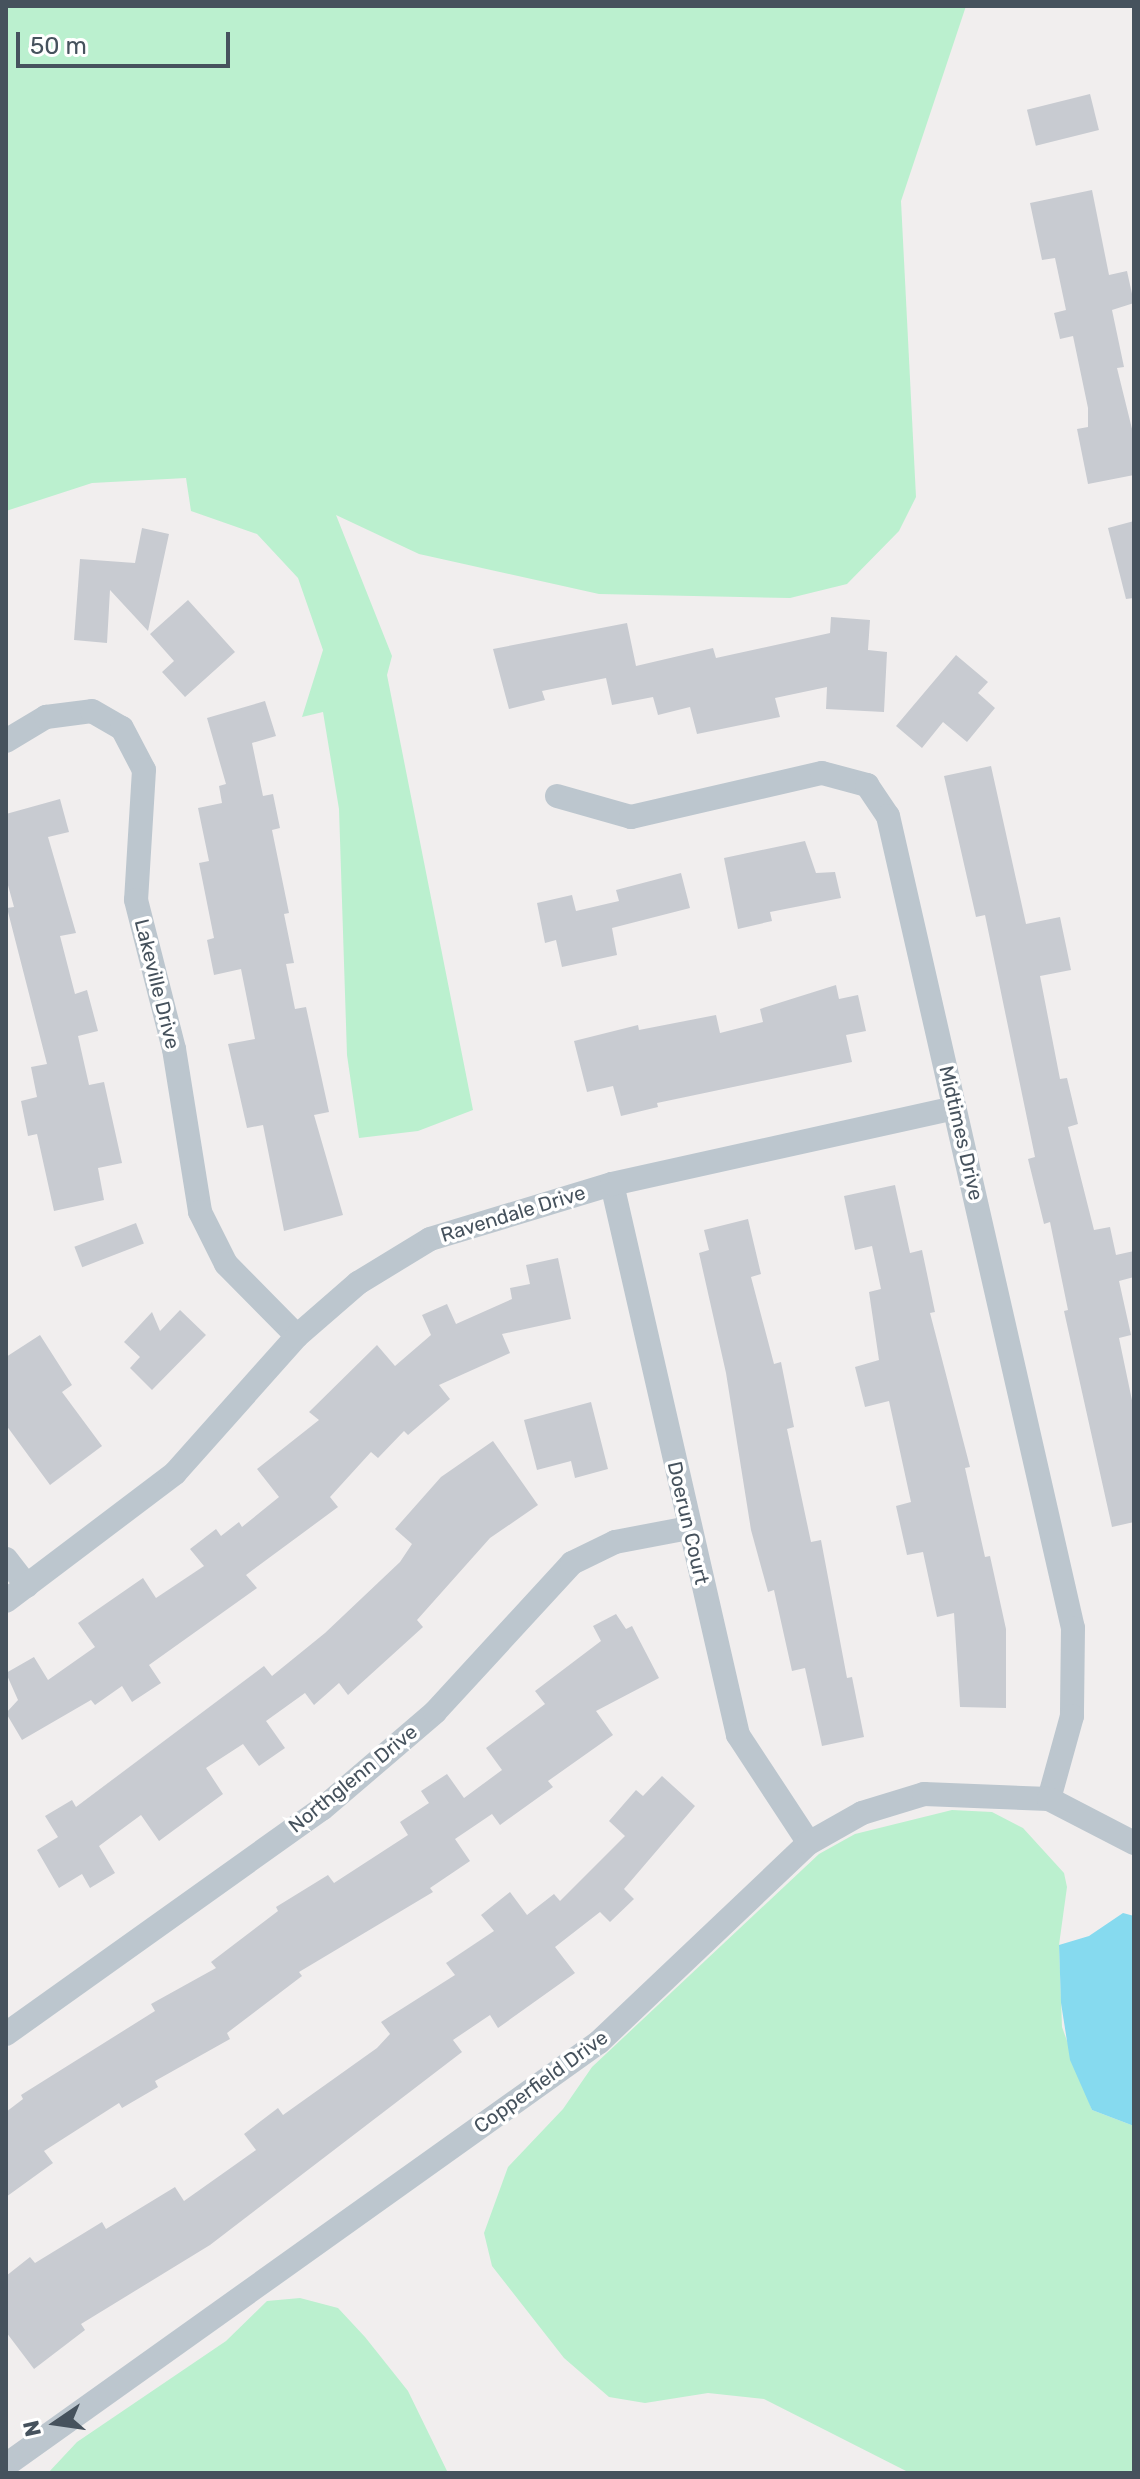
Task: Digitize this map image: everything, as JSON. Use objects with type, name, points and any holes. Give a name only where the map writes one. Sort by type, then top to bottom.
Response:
[{"type":"street","name":"Lakeville Drive","points":[[6,741],[46,717],[92,711],[122,728],[144,770],[136,900],[174,1049],[200,1212],[226,1264],[297,1336]]},
{"type":"street","name":"Midtimes Drive","points":[[557,796],[631,817],[822,773],[867,785],[888,816],[1073,1628],[1072,1716],[1049,1799]]},
{"type":"street","name":"Ravendale Drive","points":[[6,1601],[175,1473],[297,1336],[358,1283],[430,1239],[612,1184],[955,1108]]},
{"type":"street","name":"Doerun Court","points":[[612,1184],[738,1735],[809,1843]]},
{"type":"street","name":"Northglenn Drive","points":[[6,2034],[322,1809],[435,1712],[572,1563],[615,1542],[689,1528]]},
{"type":"street","points":[[6,1559],[27,1586]]},
{"type":"street","name":"Copperfield Drive","points":[[6,2465],[599,2042],[809,1843],[862,1813],[924,1794],[1049,1799],[1134,1843]]},
{"type":"green space","points":[[6,6],[966,6],[901,201],[916,497],[899,531],[847,584],[790,598],[599,594],[419,554],[336,515],[392,656],[387,675],[473,1110],[418,1131],[359,1138],[347,1055],[339,809],[323,712],[302,717],[323,650],[298,578],[257,534],[191,511],[186,478],[92,483],[6,511]]},
{"type":"green space","points":[[952,1810],[992,1812],[1023,1828],[1064,1873],[1067,1887],[1059,1945],[1062,2027],[1092,2110],[1134,2126],[1134,2473],[910,2473],[764,2399],[708,2393],[645,2403],[609,2397],[564,2358],[492,2266],[484,2233],[508,2167],[563,2109],[592,2067],[819,1854],[855,1834]]},
{"type":"green space","points":[[300,2298],[338,2308],[365,2337],[408,2391],[448,2473],[48,2473],[77,2442],[226,2341],[267,2301]]},
{"type":"water","points":[[1123,1913],[1134,1916],[1134,2126],[1092,2110],[1070,2060],[1061,2003],[1059,1945],[1089,1936]]},
{"type":"building","points":[[1090,94],[1099,130],[1036,146],[1027,110]]},
{"type":"building","points":[[1092,190],[1109,275],[1127,271],[1134,303],[1112,310],[1124,367],[1117,368],[1134,437],[1134,475],[1088,484],[1077,429],[1088,427],[1088,408],[1073,336],[1060,339],[1054,313],[1066,310],[1055,258],[1042,260],[1030,203]]},
{"type":"building","points":[[1134,521],[1134,598],[1126,599],[1108,528]]},
{"type":"building","points":[[142,528],[169,534],[148,631],[110,590],[107,643],[74,640],[80,559],[135,563]]},
{"type":"building","points":[[188,600],[235,652],[185,697],[162,672],[174,661],[150,634]]},
{"type":"building","points":[[831,617],[870,620],[868,650],[887,652],[884,712],[826,709],[827,687],[775,698],[780,717],[697,734],[690,707],[658,715],[653,697],[612,705],[606,678],[542,691],[545,700],[509,709],[493,649],[627,623],[636,666],[713,648],[716,658],[830,633]]},
{"type":"building","points":[[956,655],[988,682],[978,693],[995,708],[967,742],[943,722],[922,748],[896,726]]},
{"type":"building","points":[[265,701],[276,736],[252,743],[263,796],[273,794],[280,828],[272,830],[289,913],[284,914],[294,963],[286,964],[295,1009],[306,1007],[329,1112],[314,1115],[343,1215],[284,1231],[263,1125],[247,1128],[228,1044],[255,1039],[241,969],[214,975],[207,940],[214,938],[199,863],[209,861],[198,808],[222,803],[219,786],[226,784],[207,718]]},
{"type":"building","points":[[991,766],[1026,924],[1060,917],[1071,970],[1040,976],[1060,1079],[1067,1078],[1078,1124],[1068,1127],[1094,1230],[1110,1227],[1116,1255],[1134,1251],[1134,1277],[1119,1281],[1131,1335],[1119,1338],[1134,1410],[1134,1522],[1112,1527],[1064,1311],[1068,1310],[1050,1222],[1044,1224],[1028,1159],[1035,1157],[985,915],[976,917],[944,776]]},
{"type":"building","points":[[60,799],[69,832],[48,837],[76,933],[60,936],[75,994],[87,990],[98,1031],[78,1036],[89,1085],[104,1082],[122,1163],[98,1168],[104,1200],[54,1211],[37,1134],[28,1136],[21,1101],[37,1097],[31,1067],[47,1064],[7,908],[14,907],[6,878],[6,814]]},
{"type":"building","points":[[805,841],[816,873],[835,872],[841,898],[770,912],[772,921],[738,929],[724,858]]},
{"type":"building","points":[[681,873],[690,908],[612,928],[617,955],[562,967],[556,940],[545,943],[537,903],[572,895],[576,911],[619,901],[616,890]]},
{"type":"building","points":[[836,985],[839,999],[858,995],[866,1031],[846,1035],[852,1062],[657,1103],[658,1107],[621,1116],[613,1086],[587,1092],[574,1041],[638,1025],[639,1030],[716,1015],[720,1033],[763,1022],[760,1009]]},
{"type":"building","points":[[895,1185],[910,1253],[922,1250],[935,1312],[930,1313],[970,1467],[965,1468],[985,1557],[990,1556],[1006,1629],[1006,1708],[960,1707],[954,1613],[937,1617],[923,1552],[907,1555],[896,1506],[911,1502],[889,1401],[865,1407],[855,1367],[879,1360],[869,1292],[881,1289],[872,1246],[855,1250],[844,1196]]},
{"type":"building","points":[[748,1219],[761,1274],[751,1277],[774,1364],[781,1362],[794,1427],[787,1429],[811,1542],[821,1540],[847,1678],[852,1677],[864,1737],[822,1746],[805,1668],[792,1671],[774,1590],[768,1592],[751,1530],[726,1373],[699,1253],[709,1250],[704,1230]]},
{"type":"building","points":[[136,1223],[144,1244],[82,1267],[74,1247]]},
{"type":"building","points":[[558,1258],[571,1319],[502,1334],[510,1353],[439,1385],[450,1399],[408,1435],[404,1431],[378,1458],[371,1452],[330,1497],[338,1507],[246,1575],[257,1588],[149,1665],[161,1683],[132,1702],[122,1686],[95,1705],[91,1700],[22,1740],[6,1713],[18,1700],[6,1673],[34,1657],[48,1680],[95,1647],[78,1623],[143,1578],[156,1598],[204,1566],[190,1549],[216,1529],[221,1536],[239,1522],[242,1527],[279,1497],[257,1469],[319,1420],[309,1412],[377,1345],[395,1366],[431,1335],[422,1315],[447,1304],[456,1324],[512,1299],[510,1288],[530,1284],[526,1265]]},
{"type":"building","points":[[180,1310],[206,1335],[152,1390],[130,1368],[140,1357],[124,1342],[152,1312],[160,1331]]},
{"type":"building","points":[[40,1335],[72,1385],[62,1392],[102,1446],[50,1485],[6,1425],[6,1357]]},
{"type":"building","points":[[591,1402],[608,1469],[575,1478],[571,1461],[537,1470],[524,1420]]},
{"type":"building","points":[[493,1441],[538,1505],[490,1538],[417,1620],[423,1627],[348,1695],[339,1683],[314,1705],[305,1693],[266,1721],[285,1748],[259,1766],[243,1744],[206,1768],[223,1794],[159,1841],[141,1815],[99,1846],[115,1873],[90,1888],[82,1874],[59,1888],[37,1850],[58,1837],[45,1816],[72,1800],[76,1807],[264,1666],[272,1676],[325,1633],[400,1562],[412,1544],[395,1529],[441,1477]]},
{"type":"building","points":[[616,1614],[626,1629],[632,1626],[659,1678],[596,1711],[613,1735],[548,1781],[553,1787],[500,1825],[492,1814],[455,1839],[470,1861],[430,1888],[433,1892],[299,1972],[302,1976],[227,2033],[230,2039],[155,2081],[158,2087],[122,2108],[119,2103],[44,2151],[53,2163],[6,2197],[6,2112],[23,2099],[21,2095],[155,2011],[151,2004],[216,1968],[211,1962],[278,1911],[276,1907],[328,1875],[334,1883],[408,1835],[400,1822],[429,1803],[421,1791],[447,1774],[464,1798],[502,1770],[486,1748],[545,1704],[535,1691],[601,1641],[593,1626]]},
{"type":"building","points":[[662,1776],[695,1806],[624,1889],[634,1899],[610,1922],[600,1912],[555,1947],[575,1973],[498,2028],[490,2015],[453,2040],[462,2052],[210,2245],[81,2324],[85,2330],[34,2369],[6,2332],[6,2276],[30,2257],[35,2263],[102,2222],[106,2229],[175,2187],[184,2201],[256,2150],[244,2134],[278,2108],[283,2115],[377,2048],[390,2034],[381,2022],[455,1975],[446,1963],[494,1931],[481,1915],[510,1892],[527,1915],[554,1894],[560,1901],[625,1836],[609,1821],[636,1790],[643,1796]]}]
